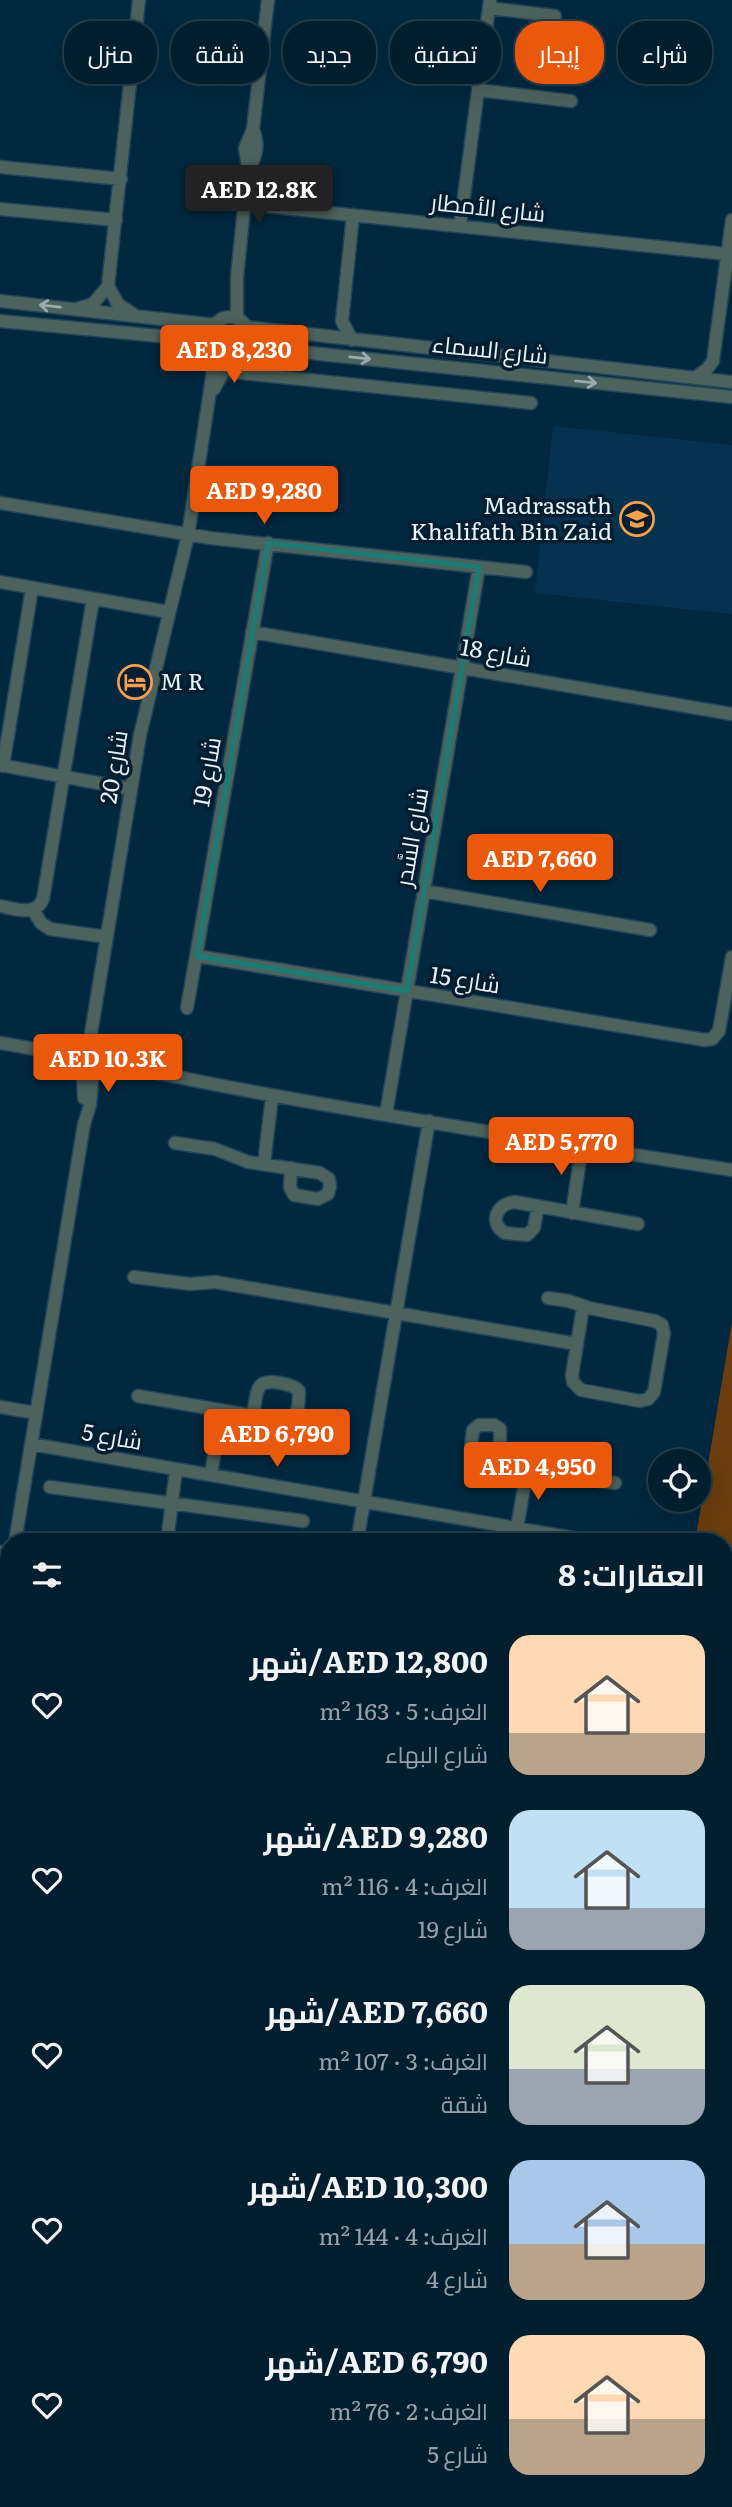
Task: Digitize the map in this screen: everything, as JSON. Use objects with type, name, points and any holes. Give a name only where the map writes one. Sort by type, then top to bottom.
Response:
[{"type":"street","points":[[77,309],[93,304],[108,286],[139,0]]},
{"type":"street","points":[[230,322],[248,169],[257,147],[253,129],[268,0]]},
{"type":"street","points":[[460,226],[490,4],[555,16]]},
{"type":"street","points":[[478,90],[571,101]]},
{"type":"street","points":[[0,167],[121,179]]},
{"type":"street","name":"شارع الأمطار","points":[[244,204],[727,254]]},
{"type":"street","points":[[0,209],[116,220]]},
{"type":"street","points":[[326,337],[335,331],[342,321],[353,215]]},
{"type":"street","points":[[695,378],[713,361],[732,220]]},
{"type":"street","points":[[108,286],[118,304],[136,316]]},
{"type":"street","name":"شارع السماء","points":[[0,301],[136,316],[230,322],[326,337],[729,382]]},
{"type":"street","points":[[0,320],[214,343]]},
{"type":"street","points":[[342,321],[352,340]]},
{"type":"street","name":"شارع 20","points":[[16,1533],[86,1112],[88,1058],[139,735],[188,535],[208,402],[214,343],[212,336],[230,322],[247,337],[208,402]]},
{"type":"street","name":"شارع السماء","points":[[214,343],[225,352],[238,349],[385,360],[732,397]]},
{"type":"street","points":[[382,386],[385,360]]},
{"type":"street","points":[[713,361],[729,382]]},
{"type":"street","points":[[233,372],[531,403]]},
{"type":"street","points":[[0,503],[188,535],[526,572]]},
{"type":"street","name":"شارع 19","points":[[187,1008],[268,543]]},
{"type":"street","name":"شارع السَّدر","points":[[386,1114],[479,567]]},
{"type":"street","points":[[0,582],[168,612]]},
{"type":"street","points":[[32,588],[5,719],[2,766],[131,789]]},
{"type":"street","points":[[0,906],[33,910],[40,906],[43,899],[93,599]]},
{"type":"street","name":"شارع 18","points":[[252,632],[732,714]]},
{"type":"street","points":[[424,891],[650,930]]},
{"type":"street","points":[[33,910],[41,923],[50,929],[107,937]]},
{"type":"street","name":"شارع 15","points":[[197,956],[705,1040],[715,1037],[720,1027],[732,957]]},
{"type":"street","points":[[0,1043],[88,1058],[272,1096],[732,1170]]},
{"type":"street","points":[[264,1164],[272,1096]]},
{"type":"street","points":[[359,1533],[429,1121]]},
{"type":"street","points":[[174,1143],[215,1149],[241,1160],[291,1168]]},
{"type":"street","points":[[572,1213],[582,1146]]},
{"type":"street","points":[[538,1206],[638,1224]]},
{"type":"street","points":[[134,1278],[190,1284],[215,1282],[578,1344]]},
{"type":"street","points":[[548,1298],[655,1321],[662,1325],[664,1333],[653,1395],[648,1399],[640,1401],[578,1388],[572,1379],[583,1307]]},
{"type":"street","points":[[138,1396],[253,1415]]},
{"type":"street","points":[[0,1407],[36,1413]]},
{"type":"street","points":[[211,1475],[221,1410]]},
{"type":"street","name":"شارع 5","points":[[31,1444],[546,1533]]},
{"type":"street","points":[[500,1465],[615,1483]]},
{"type":"street","points":[[168,1533],[176,1469]]},
{"type":"street","points":[[517,1528],[527,1470]]},
{"type":"street","points":[[50,1487],[303,1521]]},
{"type":"highlighted area","points":[[268,543],[479,567],[407,991],[197,956]]},
{"type":"shaded area","name":"Madrassath Khalifath Bin Zaid","points":[[553,426],[732,445],[732,614],[535,593]]},
{"type":"shaded area","points":[[732,1322],[732,1533],[697,1533],[700,1512],[711,1512],[711,1449]]},
{"type":"place","name":"Madrassath Khalifath Bin Zaid","points":[[637,519]]},
{"type":"place","name":"M R","points":[[135,682]]}]
